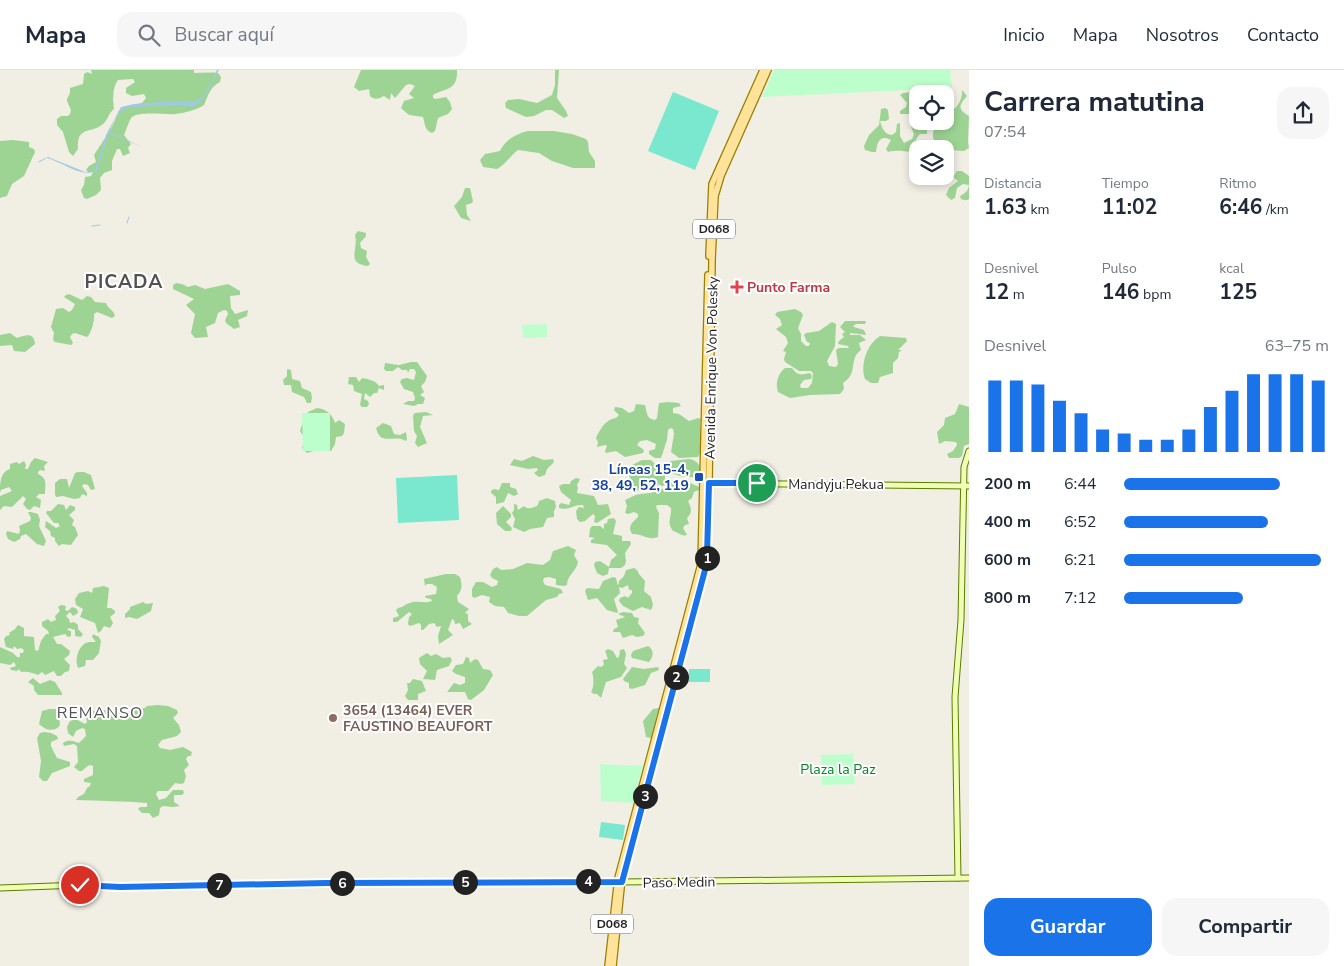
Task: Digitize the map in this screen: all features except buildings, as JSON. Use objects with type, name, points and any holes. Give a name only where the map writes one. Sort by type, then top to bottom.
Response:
[{"type":"main road","name":"Avenida Enrique Von Polesky","points":[[610,963],[619,882],[705,570],[707,556],[706,483],[712,260],[716,191],[765,71]]},
{"type":"street","points":[[958,878],[955,698],[961,620],[966,486],[964,467],[969,452]]},
{"type":"street","name":"Mandyju Pekua","points":[[706,483],[966,486]]},
{"type":"street","name":"Paso Medin","points":[[0,888],[80,885],[120,887],[327,883],[969,878]]},
{"type":"green space","points":[[91,70],[194,70],[194,73],[218,73],[221,77],[220,82],[214,86],[204,105],[198,108],[175,114],[147,114],[132,117],[124,135],[131,144],[128,148],[130,153],[123,156],[120,149],[117,149],[112,161],[112,170],[104,173],[100,178],[101,190],[96,195],[87,199],[84,198],[81,190],[85,177],[91,176],[93,172],[86,170],[96,162],[94,155],[111,129],[119,111],[125,107],[142,103],[146,98],[144,94],[132,96],[126,93],[126,88],[135,82],[133,79],[118,80],[114,90],[114,109],[101,126],[87,131],[80,136],[78,149],[73,156],[69,152],[63,132],[57,125],[57,119],[70,114],[71,110],[67,99],[70,88],[83,84],[84,74],[87,72],[92,74]]},
{"type":"green space","points":[[361,70],[457,70],[457,77],[453,85],[433,95],[433,98],[436,99],[446,97],[452,109],[448,114],[438,118],[435,131],[429,132],[423,117],[409,115],[401,108],[404,101],[414,98],[409,94],[415,86],[406,85],[395,98],[391,93],[390,100],[384,96],[373,98],[370,96],[369,89],[359,91],[354,87]]},
{"type":"green space","points":[[555,70],[559,70],[557,98],[568,116],[564,118],[552,110],[546,110],[534,116],[526,117],[506,108],[505,103],[508,100],[519,99],[537,103],[552,95],[555,85]]},
{"type":"green space","points":[[774,70],[950,70],[952,85],[909,85],[909,90],[762,97]]},
{"type":"green space","points":[[962,90],[967,96],[960,107],[969,116],[969,148],[964,151],[954,150],[954,140],[934,140],[933,136],[934,130],[954,130],[954,109],[958,105]]},
{"type":"green space","points":[[673,92],[719,111],[695,170],[648,151]]},
{"type":"green space","points":[[909,92],[909,114],[900,114],[900,111],[906,107],[907,103],[900,95]]},
{"type":"green space","points":[[885,108],[888,110],[889,119],[880,121],[885,132],[892,135],[896,132],[897,124],[900,123],[900,136],[904,143],[909,140],[909,151],[888,152],[886,149],[891,140],[887,138],[878,142],[876,152],[865,150],[864,146],[869,135],[879,125],[881,109]]},
{"type":"green space","points":[[912,130],[927,130],[927,134],[920,134],[917,140],[910,140],[914,134]]},
{"type":"green space","points":[[528,131],[554,131],[586,139],[589,152],[595,161],[595,168],[573,168],[552,161],[539,153],[518,150],[497,169],[483,167],[480,160],[485,154],[500,151],[505,143],[512,138]]},
{"type":"green space","points":[[0,141],[29,142],[29,147],[34,149],[35,152],[24,176],[12,184],[7,196],[0,198]]},
{"type":"green space","points":[[957,171],[962,171],[969,176],[969,185],[963,184],[957,188],[955,198],[951,200],[946,195],[949,188],[958,181],[954,176]]},
{"type":"green space","points":[[969,185],[969,199],[961,199],[960,196],[967,191]]},
{"type":"green space","points":[[465,188],[470,188],[473,201],[466,205],[467,215],[471,221],[461,218],[454,206],[462,197]]},
{"type":"green space","points":[[358,231],[366,233],[366,236],[360,243],[361,248],[367,251],[366,257],[370,264],[368,266],[361,265],[355,259],[355,235]]},
{"type":"green space","points":[[176,283],[188,287],[195,285],[205,289],[228,284],[240,291],[240,295],[230,296],[231,308],[235,314],[248,310],[247,316],[238,320],[240,327],[234,329],[226,323],[225,320],[228,314],[224,310],[218,313],[215,323],[206,327],[208,337],[195,338],[191,333],[195,314],[186,305],[194,299],[173,289],[173,285]]},
{"type":"green space","points":[[69,294],[82,300],[87,296],[91,297],[95,302],[106,303],[115,316],[112,318],[97,312],[94,314],[91,330],[87,337],[75,333],[72,334],[70,337],[73,343],[71,345],[55,342],[51,327],[56,309],[63,308],[69,312],[72,310],[75,304],[64,297]]},
{"type":"green space","points":[[795,309],[803,315],[798,328],[801,334],[801,341],[806,346],[809,346],[810,343],[807,342],[804,335],[806,333],[819,331],[832,322],[836,324],[835,346],[827,361],[829,366],[836,367],[838,364],[836,350],[839,348],[849,348],[848,346],[838,344],[844,337],[842,334],[845,332],[840,327],[845,321],[866,321],[865,324],[853,326],[864,330],[866,335],[850,333],[850,335],[860,335],[866,340],[859,343],[861,350],[855,358],[851,375],[843,383],[844,389],[840,394],[790,398],[778,392],[778,379],[785,368],[792,368],[800,374],[810,373],[811,379],[804,380],[800,385],[801,388],[808,388],[812,383],[813,373],[811,371],[799,371],[785,362],[786,352],[783,351],[788,343],[786,337],[776,329],[782,325],[780,319],[775,315],[777,312]]},
{"type":"green space","points":[[547,324],[547,337],[523,338],[522,325]]},
{"type":"green space","points":[[10,333],[17,338],[31,336],[35,344],[25,352],[14,351],[12,345],[0,346],[0,335]]},
{"type":"green space","points":[[880,336],[906,338],[907,341],[898,350],[902,350],[893,363],[893,373],[880,377],[878,383],[871,383],[865,379],[864,361],[871,344]]},
{"type":"green space","points":[[417,362],[427,376],[421,386],[424,392],[420,395],[425,398],[423,404],[414,406],[403,404],[408,401],[414,401],[415,398],[413,392],[404,389],[400,382],[402,379],[407,378],[414,380],[416,372],[414,369],[410,369],[408,373],[407,370],[402,370],[398,367],[393,371],[386,371],[384,369],[385,363],[399,365]]},
{"type":"green space","points":[[287,369],[291,370],[292,379],[300,381],[302,388],[311,392],[311,403],[307,403],[304,397],[292,392],[291,385],[284,385],[283,380],[287,376]]},
{"type":"green space","points":[[349,377],[356,377],[359,382],[362,378],[371,380],[379,386],[384,385],[384,390],[379,388],[377,393],[370,397],[365,393],[364,399],[369,404],[367,407],[362,407],[360,405],[362,394],[354,391],[353,385],[348,384]]},
{"type":"green space","points":[[659,403],[679,403],[681,406],[673,408],[673,413],[679,414],[689,421],[701,419],[702,439],[700,441],[701,451],[698,457],[679,458],[671,452],[674,434],[673,429],[670,428],[661,458],[655,458],[649,454],[649,451],[655,449],[656,444],[647,440],[640,441],[637,445],[644,450],[643,453],[625,457],[616,451],[606,453],[607,446],[605,445],[597,447],[598,442],[596,438],[601,428],[606,422],[619,415],[614,410],[615,407],[622,408],[629,413],[634,411],[636,404],[645,405],[648,417],[655,420]]},
{"type":"green space","points":[[959,404],[969,407],[969,444],[964,446],[962,456],[959,458],[949,458],[947,454],[953,451],[957,445],[956,442],[945,441],[939,444],[937,432],[944,425],[945,418],[955,414]]},
{"type":"green space","points":[[317,408],[328,412],[335,423],[339,420],[345,424],[344,433],[342,436],[336,437],[331,451],[317,450],[307,453],[302,448],[306,444],[306,440],[300,431],[308,412]]},
{"type":"green space","points":[[426,412],[433,415],[423,416],[420,427],[427,443],[418,447],[415,443],[417,436],[414,431],[413,415]]},
{"type":"green space","points":[[302,413],[330,413],[330,451],[303,451]]},
{"type":"green space","points":[[383,423],[391,426],[394,434],[400,435],[406,432],[407,440],[381,437],[376,428]]},
{"type":"green space","points":[[533,456],[544,460],[553,459],[554,462],[547,469],[545,475],[539,477],[534,473],[538,470],[537,468],[528,469],[510,465],[514,459],[522,461]]},
{"type":"green space","points":[[35,458],[48,462],[44,466],[45,471],[40,470],[38,472],[45,480],[45,494],[39,494],[36,497],[41,500],[40,508],[34,506],[30,510],[27,509],[23,504],[26,499],[23,496],[12,507],[4,506],[0,510],[0,496],[12,491],[9,487],[1,490],[0,493],[1,479],[4,473],[10,469],[10,464],[17,462],[19,464],[24,461],[25,469],[28,469]]},
{"type":"green space","points":[[689,459],[695,461],[699,466],[701,478],[680,476],[669,472],[667,464],[671,461]]},
{"type":"green space","points":[[642,460],[651,460],[657,466],[662,463],[665,464],[665,485],[658,484],[657,489],[654,490],[646,487],[636,492],[627,490],[632,465]]},
{"type":"green space","points":[[75,473],[91,475],[95,489],[91,490],[88,485],[84,484],[82,486],[87,496],[82,494],[80,498],[74,499],[63,496],[56,497],[55,483],[60,479],[67,479],[69,488]]},
{"type":"green space","points":[[457,475],[459,520],[398,523],[396,478]]},
{"type":"green space","points":[[576,478],[580,479],[577,485],[577,493],[594,496],[598,505],[608,504],[611,514],[597,523],[594,522],[595,516],[593,514],[585,521],[580,522],[577,519],[576,511],[579,507],[584,508],[583,505],[565,509],[559,508],[561,503],[569,505],[571,500],[561,492],[559,486],[570,484]]},
{"type":"green space","points":[[672,482],[683,486],[690,483],[699,487],[699,490],[694,492],[692,498],[688,501],[691,510],[687,518],[689,524],[683,528],[687,535],[682,535],[671,528],[671,508],[667,505],[657,505],[656,507],[659,513],[658,537],[651,538],[632,534],[630,526],[638,517],[638,514],[634,512],[625,513],[627,506],[625,500],[637,495],[658,491]]},
{"type":"green space","points":[[502,483],[510,483],[510,487],[516,489],[518,494],[514,496],[508,493],[504,502],[496,504],[496,497],[491,491],[494,489],[499,490]]},
{"type":"green space","points":[[547,498],[555,501],[556,507],[554,517],[547,518],[543,527],[524,532],[513,527],[515,519],[512,513],[514,504],[517,505],[518,510],[524,506],[531,508],[538,505],[539,501]]},
{"type":"green space","points":[[58,504],[64,505],[66,510],[70,505],[75,507],[75,510],[69,515],[74,520],[72,525],[75,527],[78,535],[71,545],[62,544],[59,546],[55,538],[51,536],[50,531],[45,527],[46,521],[56,528],[60,526],[58,523],[54,523],[46,513]]},
{"type":"green space","points":[[503,506],[511,514],[511,517],[506,522],[512,528],[511,531],[505,531],[497,524],[496,513]]},
{"type":"green space","points":[[28,512],[38,514],[39,526],[46,541],[44,546],[37,544],[26,534],[14,542],[8,539],[7,531],[19,534],[19,526],[30,521],[31,518]]},
{"type":"green space","points":[[614,518],[616,521],[613,534],[622,536],[622,541],[630,541],[631,544],[625,553],[625,565],[621,568],[609,568],[608,574],[603,576],[597,573],[594,565],[595,562],[600,561],[609,567],[611,560],[617,555],[607,545],[591,543],[591,540],[595,538],[589,537],[590,529],[592,526],[600,526],[604,529],[604,524],[607,523],[608,519]]},
{"type":"green space","points":[[568,546],[576,550],[574,555],[578,562],[568,579],[567,585],[556,585],[556,579],[549,577],[544,578],[543,581],[545,585],[561,589],[563,593],[546,600],[527,616],[508,613],[504,607],[495,606],[489,602],[490,597],[482,595],[474,598],[472,596],[472,589],[476,582],[483,582],[492,587],[497,585],[498,581],[490,575],[493,569],[497,567],[501,570],[513,569],[527,563],[543,565],[550,560],[553,551]]},
{"type":"green space","points":[[634,568],[645,581],[644,591],[651,597],[653,605],[651,610],[642,607],[633,611],[623,606],[619,601],[620,598],[625,596],[628,598],[632,593],[628,585],[622,588],[619,587],[620,593],[614,599],[617,613],[607,610],[597,598],[588,600],[585,591],[587,588],[599,589],[603,581],[613,577],[616,578],[618,586],[626,570]]},
{"type":"green space","points":[[455,574],[460,577],[462,587],[457,596],[458,602],[469,609],[465,613],[468,614],[468,621],[472,624],[463,629],[460,623],[455,624],[452,619],[448,630],[453,635],[439,644],[438,636],[441,626],[437,627],[434,623],[429,624],[421,630],[419,623],[410,626],[408,624],[409,617],[412,614],[409,612],[397,622],[393,622],[393,618],[399,616],[396,610],[398,608],[408,603],[432,601],[425,596],[436,594],[437,587],[432,584],[425,586],[424,579]]},
{"type":"green space","points":[[104,586],[109,588],[107,608],[111,608],[115,613],[110,617],[113,623],[110,628],[104,626],[98,633],[95,623],[80,617],[83,609],[76,605],[75,599],[79,593],[88,591],[92,593],[93,588]]},
{"type":"green space","points":[[143,602],[146,604],[153,603],[151,611],[137,619],[125,618],[125,614],[130,607]]},
{"type":"green space","points":[[61,605],[66,606],[65,610],[68,611],[72,607],[77,609],[78,613],[73,616],[70,612],[66,616],[70,623],[74,622],[78,625],[78,629],[83,634],[81,637],[75,636],[75,630],[69,628],[67,630],[71,631],[71,636],[68,637],[65,634],[53,637],[57,644],[61,644],[70,651],[69,655],[64,659],[70,665],[69,671],[61,676],[57,676],[54,671],[45,675],[42,672],[38,675],[30,672],[21,672],[19,669],[17,671],[11,670],[10,668],[16,666],[14,662],[10,665],[0,663],[0,647],[17,657],[20,657],[20,653],[23,653],[24,650],[21,648],[17,649],[14,646],[13,649],[6,647],[4,639],[18,625],[24,628],[24,636],[34,637],[35,650],[38,651],[41,641],[46,634],[49,634],[42,626],[42,622],[48,619],[51,622],[56,620],[55,616],[60,611],[58,607]]},
{"type":"green space","points":[[623,612],[632,613],[634,617],[639,618],[638,623],[645,633],[643,636],[637,637],[632,635],[623,638],[620,632],[613,632],[618,627],[616,620],[625,617],[618,614]]},
{"type":"green space","points":[[93,634],[99,637],[101,641],[99,653],[93,660],[86,660],[85,666],[78,668],[79,650],[86,643],[96,642],[92,637]]},
{"type":"green space","points":[[648,646],[653,653],[649,662],[632,658],[633,651]]},
{"type":"green space","points":[[608,649],[613,651],[617,658],[619,657],[620,650],[624,649],[626,654],[624,664],[627,668],[621,677],[606,682],[601,698],[591,692],[593,688],[592,672],[598,666],[604,665],[603,660],[608,659],[605,651]]},
{"type":"green space","points":[[427,653],[431,656],[436,654],[443,658],[450,657],[452,660],[449,666],[437,670],[435,680],[423,679],[427,671],[420,664],[419,658]]},
{"type":"green space","points":[[466,657],[469,658],[470,663],[475,659],[478,660],[483,669],[490,670],[493,675],[484,690],[471,700],[468,699],[465,692],[447,692],[454,683],[460,685],[465,683],[465,677],[452,671],[456,665],[463,664]]},
{"type":"green space","points":[[632,667],[644,669],[658,667],[659,670],[651,673],[645,685],[632,689],[629,688],[629,683],[623,679]]},
{"type":"green space","points":[[689,669],[710,669],[710,682],[689,682]]},
{"type":"green space","points":[[33,678],[40,684],[50,680],[55,682],[62,695],[38,695],[34,690],[34,686],[28,682]]},
{"type":"green space","points":[[413,679],[422,681],[426,691],[418,694],[418,700],[408,700],[405,696],[408,690],[407,683],[410,683]]},
{"type":"green space","points":[[158,705],[168,706],[177,710],[178,713],[173,718],[179,725],[181,732],[177,736],[162,740],[158,745],[160,748],[170,750],[183,747],[192,752],[191,756],[188,756],[186,759],[189,765],[184,770],[186,776],[184,783],[175,783],[168,791],[158,791],[156,794],[159,800],[166,798],[173,790],[183,790],[184,793],[182,795],[174,795],[174,802],[180,806],[163,806],[160,808],[159,815],[153,818],[149,813],[142,813],[138,809],[140,807],[147,807],[147,803],[76,800],[90,786],[91,783],[84,782],[84,779],[93,775],[93,766],[91,765],[79,771],[74,767],[78,762],[77,746],[74,744],[64,746],[63,743],[67,741],[79,743],[86,736],[85,729],[82,728],[76,731],[73,737],[68,733],[67,727],[70,721],[76,719],[85,724],[87,722],[86,718],[76,716],[71,711],[73,708],[76,707],[90,711],[145,708]]},
{"type":"green space","points":[[659,708],[655,734],[651,738],[646,737],[643,721],[653,709]]},
{"type":"green space","points":[[66,709],[68,712],[59,715],[60,725],[53,730],[44,728],[39,724],[42,711]]},
{"type":"green space","points":[[44,732],[57,736],[58,739],[51,742],[51,746],[57,758],[70,762],[70,766],[52,773],[47,781],[43,781],[39,777],[41,761],[37,738],[40,733]]},
{"type":"green space","name":"Plaza la Paz","points":[[853,754],[855,784],[822,785],[821,755]]},
{"type":"green space","points":[[600,764],[643,766],[633,803],[601,801]]},
{"type":"green space","points":[[601,822],[625,825],[623,840],[599,837]]},
{"type":"water","points":[[217,70],[219,70],[205,95],[193,107],[182,105],[132,107],[120,112],[110,132],[144,148],[109,133],[97,171],[85,172],[94,171],[106,135],[121,107],[134,104],[177,101],[195,102],[204,95]]},
{"type":"water","points":[[48,157],[85,172],[72,169],[47,158],[38,163]]},
{"type":"waterway","points":[[127,223],[129,217]]},
{"type":"waterway","points":[[92,226],[100,225]]},
{"type":"place","name":"Punto Farma","points":[[737,287]]},
{"type":"place","name":"Líneas 15-4, 38, 49, 52, 119","points":[[699,477]]},
{"type":"place","name":"3654 (13464) EVER FAUSTINO BEAUFORT","points":[[333,718]]},
{"type":"district","name":"PICADA","points":[[124,281]]},
{"type":"district","name":"REMANSO","points":[[100,712]]},
{"type":"route","points":[[80,885],[120,887],[226,884],[622,882],[705,570],[709,483],[757,483]]}]
